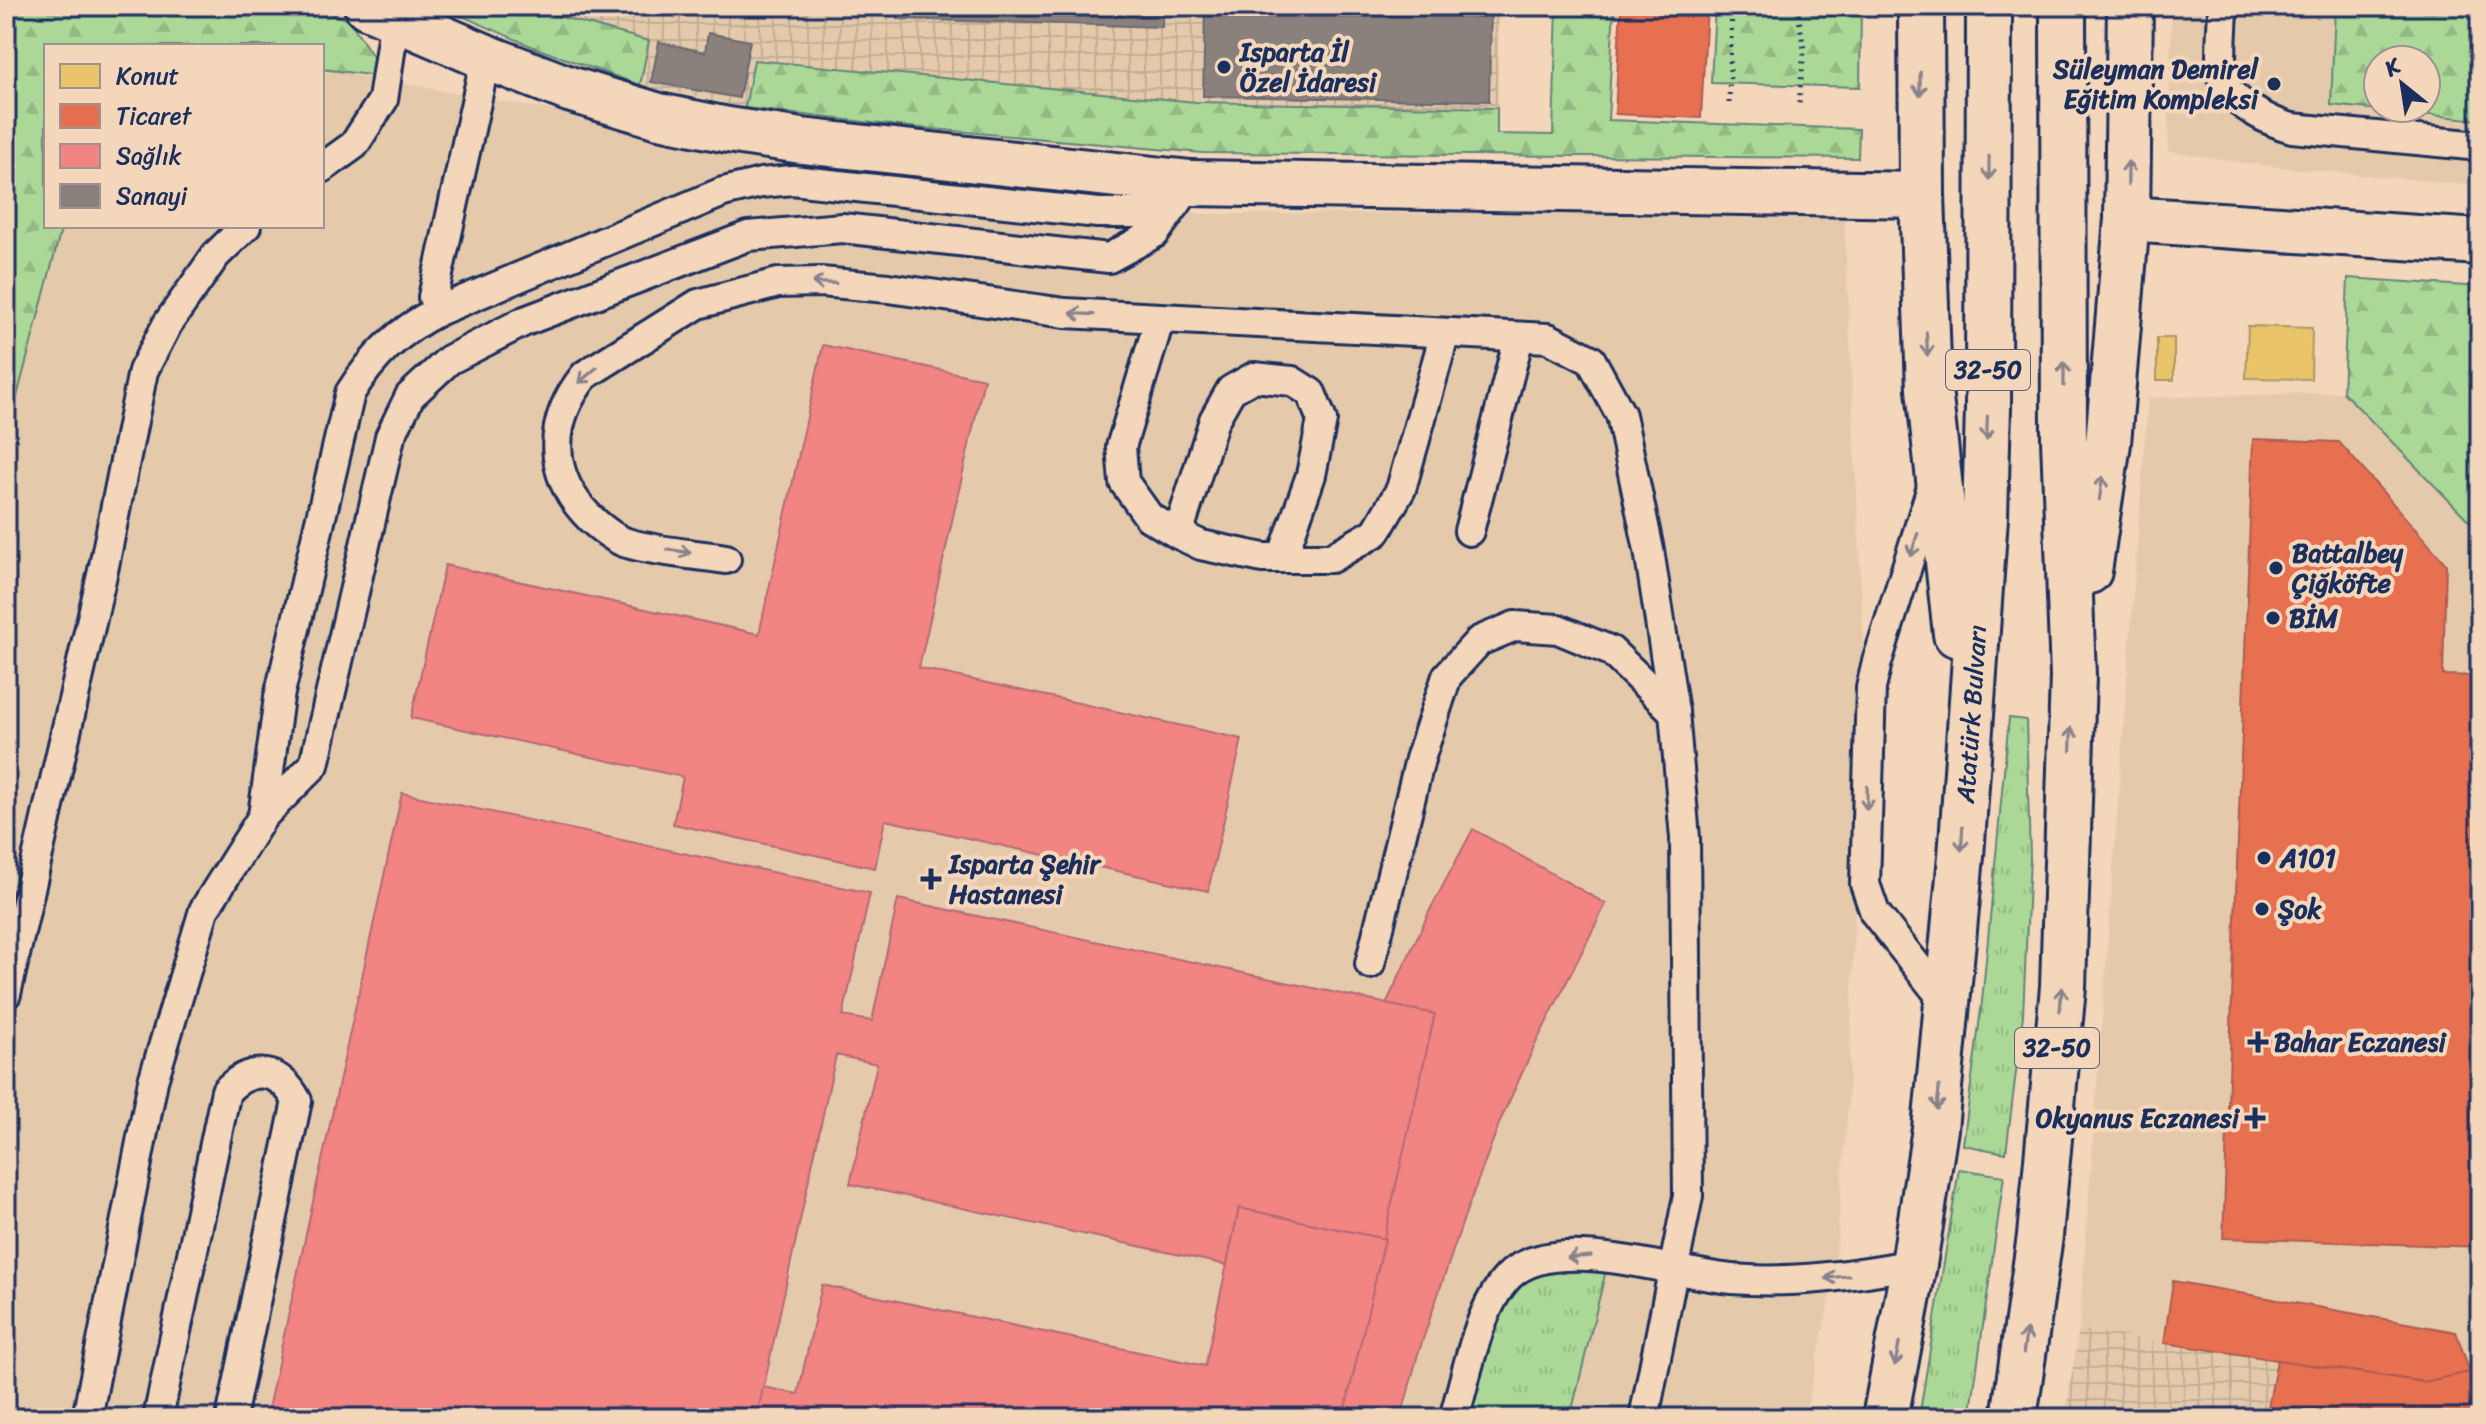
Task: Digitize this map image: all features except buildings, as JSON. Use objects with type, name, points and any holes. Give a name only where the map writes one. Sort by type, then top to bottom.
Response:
[{"type":"main road","points":[[1921,6],[1922,195],[1929,389],[1968,733]]},
{"type":"main road","name":"Atatürk Bulvarı","points":[[1885,1418],[1935,1129],[1961,856],[1985,517],[1989,6]]},
{"type":"main road","name":"32-50","points":[[2014,1418],[2040,1236],[2063,987],[2073,676],[2064,439],[2063,6]]},
{"type":"main road","points":[[2073,676],[2108,443],[2127,219],[2130,6]]},
{"type":"main road","points":[[381,12],[569,89],[659,116],[802,141],[1183,193],[1922,195]]},
{"type":"main road","points":[[2127,219],[2480,242]]},
{"type":"lane","points":[[2223,6],[2223,81],[2233,95],[2266,119],[2292,128],[2480,146]]},
{"type":"lane","points":[[324,167],[354,145],[383,100],[381,12]]},
{"type":"lane","points":[[433,297],[486,57]]},
{"type":"lane","points":[[263,816],[279,697],[350,393],[386,345],[411,325],[723,192],[761,183],[792,180],[1098,213],[1140,213],[1183,193]]},
{"type":"lane","points":[[87,1418],[153,1081],[204,910],[263,816],[314,765],[390,437],[410,396],[449,360],[525,321],[748,236],[842,228],[1109,258],[1155,233],[1183,193]]},
{"type":"lane","points":[[6,994],[104,566],[143,371],[168,323],[216,255],[244,228]]},
{"type":"lane","points":[[726,559],[626,542],[612,535],[579,507],[564,484],[558,456],[558,433],[563,408],[585,375],[698,304],[778,283],[821,282],[888,288],[1065,313],[1548,338],[1591,360],[1621,415],[1649,550],[1674,712],[1685,838],[1688,1196],[1644,1418]]},
{"type":"lane","points":[[1160,318],[1121,447],[1124,482],[1149,517],[1178,534],[1201,545],[1263,558],[1331,558],[1376,532],[1401,489],[1445,333]]},
{"type":"lane","points":[[1469,531],[1519,337]]},
{"type":"lane","points":[[1178,534],[1214,420],[1231,390],[1254,377],[1292,381],[1311,393],[1322,420],[1311,475],[1282,558]]},
{"type":"lane","points":[[1937,470],[1871,688],[1865,884],[1875,913],[1947,1004]]},
{"type":"lane","points":[[1370,964],[1420,759],[1447,676],[1479,641],[1515,626],[1558,629],[1611,651],[1674,712]]},
{"type":"lane","points":[[158,1418],[226,1091],[236,1080],[264,1073],[279,1078],[290,1088],[297,1101],[231,1418]]},
{"type":"lane","points":[[1454,1418],[1484,1314],[1509,1276],[1537,1260],[1596,1256],[1732,1279],[1834,1278],[1914,1264]]},
{"type":"path","points":[[1729,103],[1732,6]]},
{"type":"path","points":[[1797,6],[1804,50],[1799,104]]},
{"type":"shaded area","name":"Isparta İl Özel İdaresi","points":[[439,6],[1499,6],[1496,155],[1202,153],[899,126],[745,108],[640,85],[538,49]]},
{"type":"shaded area","name":"Süleyman Demirel Eğitim Kompleksi","points":[[2172,6],[2480,6],[2480,186],[2249,164],[2168,151]]},
{"type":"shaded area","name":"Isparta Şehir Hastanesi","points":[[324,69],[527,106],[1201,214],[1844,212],[1864,654],[1848,1105],[1834,1278],[1805,1418],[6,1418],[6,438],[61,228],[324,228]]},
{"type":"shaded area","points":[[2343,392],[2480,532],[2480,1403],[2469,1373],[2424,1382],[2079,1329],[2148,398]]},
{"type":"shaded area","points":[[2079,1329],[2423,1382],[2470,1372],[2480,1403],[2480,1418],[2065,1418]]},
{"type":"green space","points":[[6,6],[314,6],[350,21],[386,77],[324,69],[324,44],[44,44],[44,228],[61,228],[6,438]]},
{"type":"green space","points":[[439,6],[521,6],[649,41],[640,85],[538,49]]},
{"type":"green space","points":[[1557,6],[1614,6],[1608,120],[1859,129],[1858,158],[1202,153],[899,126],[745,108],[754,60],[1196,102],[1497,108],[1497,134],[1553,135]]},
{"type":"green space","points":[[1715,6],[1861,6],[1860,87],[1711,83]]},
{"type":"green space","points":[[2335,6],[2480,6],[2480,120],[2442,116],[2442,44],[2362,44],[2362,108],[2331,105]]},
{"type":"green space","points":[[2348,278],[2480,287],[2480,532],[2343,392]]},
{"type":"green space","points":[[2009,718],[2026,720],[2030,857],[2023,1015],[2006,1153],[1963,1145],[1982,1002]]},
{"type":"green space","points":[[1959,1169],[2004,1176],[1970,1418],[1919,1418]]},
{"type":"green space","points":[[1609,1258],[1570,1418],[1454,1418],[1509,1276]]},
{"type":"place","name":"Isparta İl Özel İdaresi","points":[[1224,67]]},
{"type":"place","name":"Süleyman Demirel Eğitim Kompleksi","points":[[2274,84]]},
{"type":"place","name":"Battalbey Çiğköfte","points":[[2276,568]]},
{"type":"place","name":"BİM","points":[[2273,618]]},
{"type":"place","name":"A101","points":[[2264,858]]},
{"type":"place","name":"Isparta Şehir Hastanesi","points":[[931,879]]},
{"type":"place","name":"Şok","points":[[2262,909]]},
{"type":"place","name":"Bahar Eczanesi","points":[[2258,1042]]},
{"type":"place","name":"Okyanus Eczanesi","points":[[2255,1118]]}]
